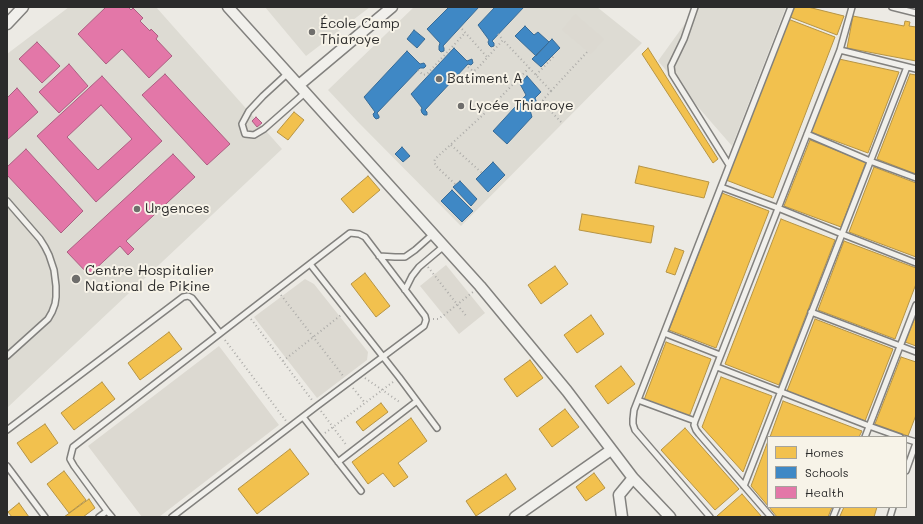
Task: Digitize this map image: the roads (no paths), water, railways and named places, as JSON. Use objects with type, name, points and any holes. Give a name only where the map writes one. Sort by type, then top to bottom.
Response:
[{"type":"street","points":[[7,24],[22,7]]},
{"type":"street","points":[[228,7],[480,286],[567,391],[633,478],[670,517]]},
{"type":"street","points":[[302,88],[392,7]]},
{"type":"street","points":[[515,517],[611,450]]},
{"type":"street","points":[[622,517],[619,495],[633,478]]},
{"type":"lane","points":[[695,7],[684,39],[671,66],[672,74],[729,165]]},
{"type":"lane","points":[[710,517],[636,430],[633,424],[634,410],[791,7]]},
{"type":"lane","points":[[771,517],[699,434],[694,425],[717,367],[720,354],[840,50],[852,7]]},
{"type":"lane","points":[[892,7],[916,13]]},
{"type":"lane","points":[[840,50],[916,69]]},
{"type":"lane","points":[[744,486],[907,67]]},
{"type":"lane","points":[[288,72],[248,111],[242,124],[245,134],[254,135],[264,129],[302,88]]},
{"type":"lane","points":[[807,134],[870,161],[916,178]]},
{"type":"lane","points":[[721,187],[916,263]]},
{"type":"lane","points":[[7,201],[40,239],[45,247],[54,270],[56,292],[55,304],[48,319],[7,356]]},
{"type":"lane","points":[[112,517],[74,466],[70,459],[72,447],[350,233],[359,234],[365,237],[425,316],[426,320],[424,326],[348,382],[172,517]]},
{"type":"lane","points":[[379,256],[405,256],[415,250],[433,234]]},
{"type":"lane","points":[[405,290],[412,276],[419,267],[444,246]]},
{"type":"lane","points":[[310,264],[437,428]]},
{"type":"lane","points":[[7,430],[183,297],[188,296],[192,298],[220,333]]},
{"type":"lane","points":[[865,436],[916,305]]},
{"type":"lane","points":[[811,312],[916,352]]},
{"type":"lane","points":[[664,333],[720,354]]},
{"type":"lane","points":[[717,367],[897,436]]},
{"type":"lane","points":[[638,400],[695,421]]},
{"type":"lane","points":[[338,462],[417,401]]},
{"type":"lane","points":[[303,417],[361,491]]},
{"type":"lane","points":[[907,468],[916,443]]},
{"type":"lane","points":[[7,466],[45,517]]},
{"type":"lane","points":[[99,517],[107,511]]},
{"type":"place","name":"École Camp Thiaroye","points":[[312,32]]},
{"type":"place","name":"Batiment A","points":[[439,79]]},
{"type":"place","name":"Lycée Thiaroye","points":[[461,106]]},
{"type":"place","name":"Urgences","points":[[137,209]]},
{"type":"place","name":"Centre Hospitalier National de Pikine","points":[[76,279]]}]
